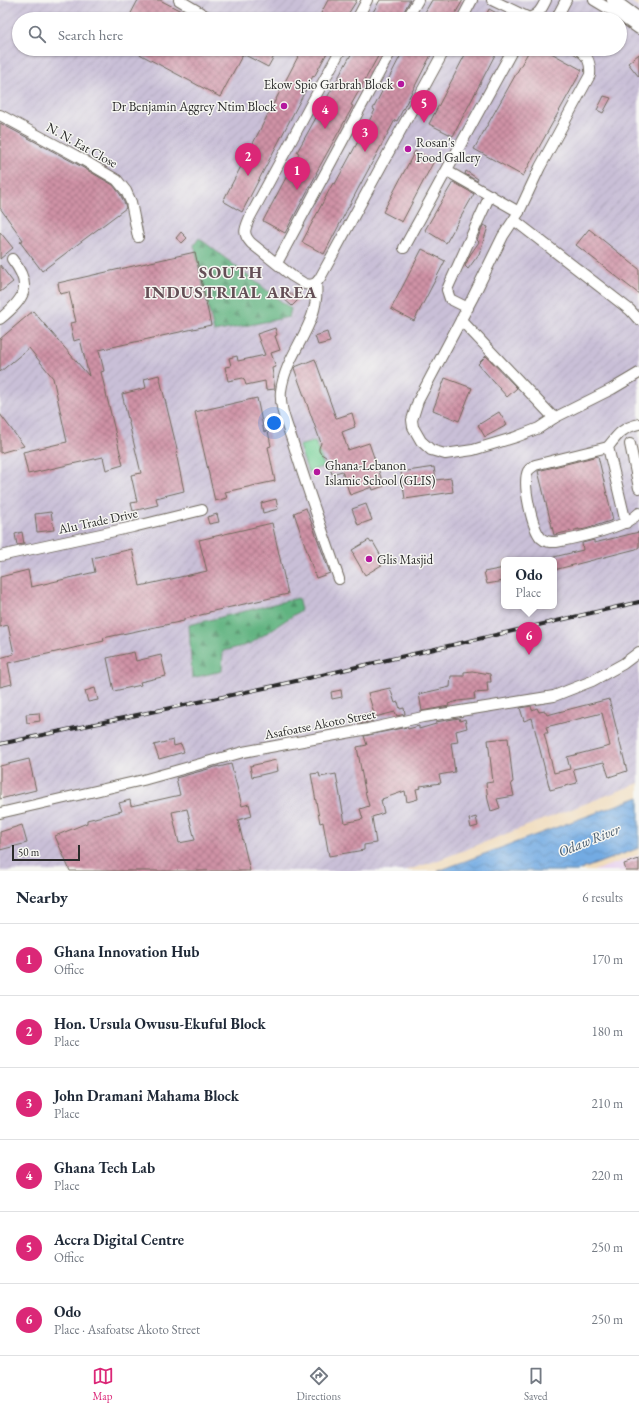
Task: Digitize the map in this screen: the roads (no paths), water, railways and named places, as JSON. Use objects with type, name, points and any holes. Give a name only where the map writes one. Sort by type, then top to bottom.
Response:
[{"type":"main road","points":[[613,0],[639,19]]},
{"type":"street","points":[[179,0],[199,12]]},
{"type":"street","points":[[361,12],[367,0]]},
{"type":"street","points":[[412,12],[418,0]]},
{"type":"street","points":[[466,12],[472,0]]},
{"type":"street","points":[[492,0],[517,12]]},
{"type":"street","points":[[539,12],[546,0]]},
{"type":"street","points":[[560,12],[566,0]]},
{"type":"street","points":[[594,0],[614,12]]},
{"type":"street","points":[[627,21],[639,29]]},
{"type":"street","points":[[316,283],[311,285],[305,284],[292,276],[251,243],[246,237],[245,233],[246,228],[337,56]]},
{"type":"street","points":[[277,263],[388,56]]},
{"type":"street","points":[[339,579],[299,462],[281,402],[281,390],[285,374],[311,321],[317,304],[316,283],[442,56]]},
{"type":"street","points":[[404,248],[509,56]]},
{"type":"street","points":[[587,56],[591,67],[590,75],[516,216],[503,236],[462,320],[425,387],[414,412],[412,420],[413,428],[425,446],[437,453],[446,454],[473,450],[539,428],[554,418],[612,389],[639,373]]},
{"type":"street","name":"N. N. Eat Close","points":[[0,115],[117,180],[126,191],[131,202],[138,237]]},
{"type":"street","points":[[447,171],[490,195],[630,310],[639,320]]},
{"type":"street","points":[[468,308],[450,299],[448,290],[449,284],[490,195]]},
{"type":"street","points":[[0,319],[17,304],[23,296],[24,289],[21,273],[12,258]]},
{"type":"street","points":[[462,320],[554,418]]},
{"type":"street","points":[[639,424],[628,427],[622,431],[608,447],[535,465],[528,472],[526,480],[530,507],[538,533],[542,539],[548,542],[562,541],[626,523],[639,513]]},
{"type":"street","points":[[630,444],[638,473],[639,488]]},
{"type":"street","points":[[608,447],[626,523]]},
{"type":"street","name":"Alu Trade Drive","points":[[0,556],[133,527],[202,510]]},
{"type":"street","name":"Asafoatse Akoto Street","points":[[0,813],[143,780],[243,752],[368,729],[423,716],[554,696],[592,681],[623,664],[639,652]]},
{"type":"water","name":"Odaw River","points":[[639,797],[639,848],[577,871],[438,871]]},
{"type":"railway","points":[[0,744],[274,686],[639,602]]},
{"type":"place","name":"Ekow Spio Garbrah Block","points":[[401,84]]},
{"type":"place","name":"Dr Benjamin Aggrey Ntim Block","points":[[284,106]]},
{"type":"place","name":"Accra Digital Centre","points":[[424,123]]},
{"type":"place","name":"Ghana Tech Lab","points":[[325,129]]},
{"type":"place","name":"Rosan's Food Gallery","points":[[408,149]]},
{"type":"place","name":"John Dramani Mahama Block","points":[[365,152]]},
{"type":"place","name":"Hon. Ursula Owusu-Ekuful Block","points":[[248,176]]},
{"type":"place","name":"Ghana Innovation Hub","points":[[297,190]]},
{"type":"place","name":"Ghana-Lebanon Islamic School (GLIS)","points":[[317,472]]},
{"type":"place","name":"Glis Masjid","points":[[369,559]]},
{"type":"place","name":"Odo","points":[[529,655]]},
{"type":"district","name":"SOUTH INDUSTRIAL AREA","points":[[231,282]]}]
